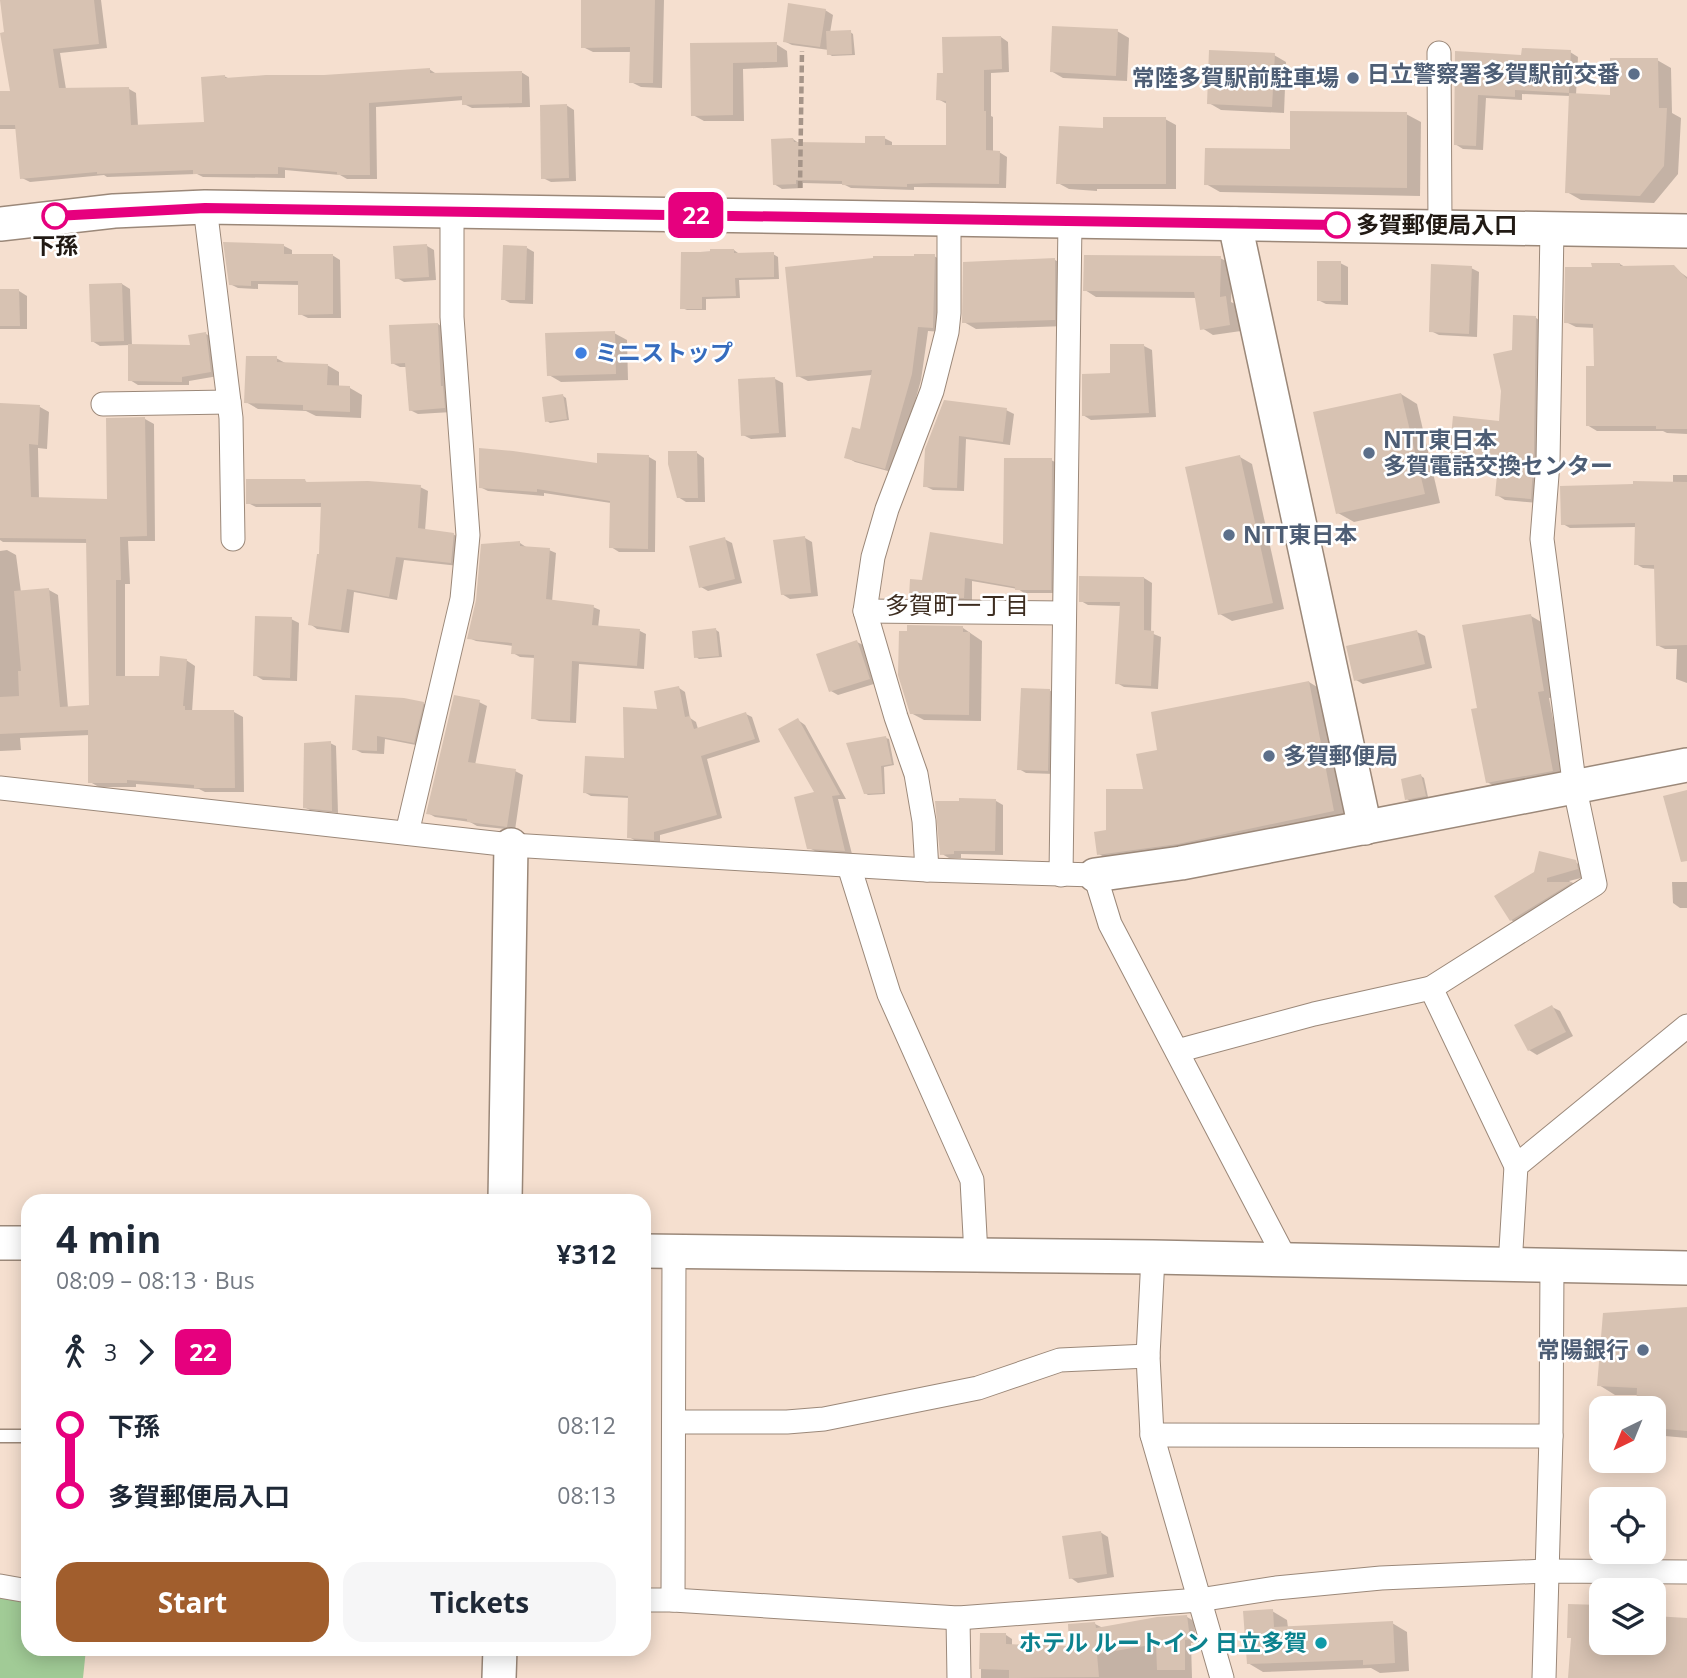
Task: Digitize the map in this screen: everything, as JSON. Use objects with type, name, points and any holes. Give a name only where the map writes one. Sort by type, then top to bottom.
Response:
[{"type":"street","points":[[1439,53],[1440,225]]},
{"type":"street","points":[[205,208],[229,402],[233,539]]},
{"type":"street","points":[[0,224],[114,211],[205,208],[1440,225],[1687,231]]},
{"type":"street","points":[[407,833],[462,599],[468,535],[452,317],[452,211]]},
{"type":"street","points":[[927,870],[924,821],[916,774],[865,611],[873,557],[887,509],[932,391],[947,332],[950,220]]},
{"type":"street","points":[[1061,875],[1070,222]]},
{"type":"street","points":[[1235,224],[1365,828]]},
{"type":"street","points":[[1177,1051],[1314,1014],[1431,988],[1595,884],[1575,789],[1542,539],[1548,462],[1552,228]]},
{"type":"street","points":[[103,404],[229,402]]},
{"type":"street","points":[[865,611],[1064,613]]},
{"type":"street","points":[[0,788],[511,845],[849,866],[1095,875],[1181,863],[1575,789],[1687,765]]},
{"type":"street","points":[[505,1194],[511,845]]},
{"type":"street","points":[[849,866],[889,994],[972,1180],[976,1255]]},
{"type":"street","points":[[1095,875],[1110,924],[1286,1260]]},
{"type":"street","points":[[1431,988],[1516,1166],[1510,1266]]},
{"type":"street","points":[[1516,1166],[1687,1026]]},
{"type":"street","points":[[0,1243],[21,1243]]},
{"type":"street","points":[[673,1600],[675,1422],[659,1252],[1153,1257],[1687,1268]]},
{"type":"street","points":[[1153,1257],[1148,1356],[1152,1435],[1222,1678]]},
{"type":"street","points":[[1544,1678],[1551,1436],[1552,1266]]},
{"type":"street","points":[[675,1422],[786,1422],[824,1419],[978,1388],[1060,1360],[1148,1356]]},
{"type":"street","points":[[1152,1435],[1551,1436]]},
{"type":"street","points":[[651,1601],[958,1618],[1199,1600],[1276,1588],[1381,1578],[1546,1571],[1687,1572]]},
{"type":"street","points":[[0,1586],[21,1590]]},
{"type":"street","points":[[958,1618],[959,1678]]},
{"type":"street","points":[[499,1678],[500,1656]]},
{"type":"lane","points":[[0,1436],[21,1436]]},
{"type":"path","points":[[800,189],[802,51]]},
{"type":"green space","points":[[0,1586],[21,1590],[21,1656],[85,1656],[83,1678],[0,1678]]},
{"type":"building","points":[[0,0],[94,0],[99,44],[53,49],[59,88],[129,87],[131,125],[204,122],[201,77],[225,75],[225,78],[324,75],[430,68],[430,73],[522,71],[522,103],[462,105],[462,96],[369,103],[370,175],[337,175],[337,172],[278,167],[278,174],[193,174],[193,170],[97,172],[20,179],[15,125],[0,125],[0,91],[10,91],[0,33],[4,32]]},
{"type":"building","points":[[581,0],[655,0],[653,83],[629,83],[630,47],[581,48]]},
{"type":"building","points":[[788,3],[826,9],[820,47],[783,42]]},
{"type":"building","points":[[1052,26],[1118,29],[1116,76],[1050,72]]},
{"type":"building","points":[[851,30],[852,54],[827,55],[826,31]]},
{"type":"building","points":[[1001,36],[1002,69],[984,70],[986,150],[1000,151],[999,184],[932,183],[907,184],[907,187],[796,180],[796,184],[773,185],[771,139],[865,143],[865,136],[885,136],[885,145],[946,145],[946,101],[936,100],[937,73],[943,73],[942,37]]},
{"type":"building","points":[[777,42],[777,62],[733,63],[733,115],[691,116],[690,43]]},
{"type":"building","points":[[1522,48],[1571,50],[1569,93],[1515,90],[1515,97],[1478,95],[1476,146],[1454,145],[1455,51],[1521,55]]},
{"type":"building","points":[[1209,50],[1275,53],[1272,107],[1207,104]]},
{"type":"building","points":[[1610,58],[1658,58],[1659,108],[1667,108],[1664,166],[1640,196],[1565,193],[1569,93],[1610,95]]},
{"type":"building","points":[[567,104],[569,178],[541,179],[540,105]]},
{"type":"building","points":[[1290,111],[1407,112],[1407,188],[1204,185],[1205,148],[1290,149]]},
{"type":"building","points":[[1103,117],[1166,117],[1166,184],[1056,184],[1059,126],[1103,128]]},
{"type":"building","points":[[223,242],[284,244],[284,254],[333,254],[333,314],[298,315],[298,281],[251,281],[251,286],[229,285]]},
{"type":"building","points":[[427,244],[429,277],[395,279],[393,246]]},
{"type":"building","points":[[503,245],[527,246],[525,300],[501,300]]},
{"type":"building","points":[[710,249],[734,249],[734,253],[774,252],[774,277],[735,278],[736,296],[702,297],[702,309],[680,309],[681,252],[710,252]]},
{"type":"building","points":[[935,254],[933,328],[918,327],[912,374],[885,469],[844,458],[852,427],[860,429],[872,370],[796,377],[785,267],[873,256]]},
{"type":"building","points":[[1084,255],[1221,256],[1220,297],[1226,296],[1230,325],[1200,330],[1194,292],[1083,291]]},
{"type":"building","points":[[1055,258],[1055,320],[962,323],[963,262]]},
{"type":"building","points":[[1317,261],[1341,261],[1341,301],[1317,301]]},
{"type":"building","points":[[1591,263],[1620,263],[1620,266],[1674,265],[1687,279],[1687,429],[1586,426],[1586,366],[1594,366],[1593,324],[1564,323],[1565,267],[1592,267]]},
{"type":"building","points":[[1431,264],[1472,266],[1469,334],[1429,332]]},
{"type":"building","points":[[122,283],[124,341],[91,342],[89,284]]},
{"type":"building","points":[[0,289],[19,289],[20,326],[0,326]]},
{"type":"building","points":[[1513,315],[1536,316],[1531,499],[1495,496],[1498,464],[1449,458],[1453,416],[1499,421],[1501,391],[1493,354],[1512,350]]},
{"type":"building","points":[[438,323],[441,386],[445,408],[409,411],[405,363],[391,364],[389,325]]},
{"type":"building","name":"ミニストップ","points":[[615,331],[616,374],[547,376],[545,333]]},
{"type":"building","points":[[206,332],[211,372],[182,377],[182,382],[128,381],[128,344],[190,345],[188,335]]},
{"type":"building","points":[[1110,344],[1144,344],[1149,413],[1082,416],[1082,374],[1110,373]]},
{"type":"building","points":[[246,356],[277,356],[277,362],[328,364],[327,385],[350,386],[350,412],[303,410],[303,405],[244,403]]},
{"type":"building","points":[[775,377],[779,433],[741,436],[738,379]]},
{"type":"building","name":"NTT東日本 多賀電話交換センター","points":[[1401,393],[1425,494],[1336,514],[1313,412]]},
{"type":"building","points":[[563,394],[567,419],[545,422],[542,397]]},
{"type":"building","points":[[944,400],[1007,408],[1003,442],[959,436],[957,488],[923,487],[925,449]]},
{"type":"building","points":[[0,403],[40,405],[38,445],[29,444],[31,497],[107,499],[106,418],[145,417],[147,536],[120,537],[121,580],[116,580],[116,676],[159,676],[160,656],[187,659],[183,706],[185,710],[234,710],[235,788],[194,788],[194,785],[127,780],[127,783],[88,783],[88,730],[0,734],[0,697],[19,696],[18,671],[21,671],[14,591],[49,588],[60,707],[89,705],[86,539],[0,538]]},
{"type":"building","points":[[479,448],[597,463],[597,453],[649,455],[648,549],[609,548],[610,501],[537,489],[537,492],[479,488]]},
{"type":"building","points":[[668,451],[697,451],[698,498],[677,498],[668,464]]},
{"type":"building","name":"NTT東日本","points":[[1240,455],[1273,603],[1218,615],[1185,467]]},
{"type":"building","points":[[1004,458],[1052,458],[1051,590],[1015,590],[1015,587],[965,578],[964,598],[909,597],[910,579],[922,580],[930,532],[1003,544]]},
{"type":"building","points":[[246,479],[368,481],[421,485],[418,528],[454,533],[451,563],[396,557],[389,597],[347,589],[341,630],[308,625],[319,554],[321,503],[246,504]]},
{"type":"building","points":[[1633,481],[1687,482],[1687,645],[1656,646],[1654,565],[1634,565],[1635,523],[1561,525],[1560,486],[1633,484]]},
{"type":"building","points":[[805,536],[811,593],[781,595],[773,540]]},
{"type":"building","points":[[725,537],[735,579],[699,588],[689,546]]},
{"type":"building","points":[[520,541],[520,546],[550,548],[546,599],[594,605],[592,625],[640,629],[637,666],[572,661],[570,721],[531,719],[534,655],[511,654],[512,643],[467,639],[476,600],[481,544]]},
{"type":"building","points":[[1079,576],[1144,577],[1144,630],[1154,631],[1151,686],[1115,684],[1120,602],[1079,602]]},
{"type":"building","points":[[1531,614],[1544,691],[1538,692],[1553,771],[1486,783],[1471,709],[1477,708],[1462,625]]},
{"type":"building","points":[[255,616],[292,617],[290,678],[253,676]]},
{"type":"building","points":[[907,625],[963,626],[963,632],[970,632],[969,715],[910,714],[898,675],[899,631],[907,631]]},
{"type":"building","points":[[716,628],[719,656],[694,658],[692,631]]},
{"type":"building","points":[[1417,630],[1425,664],[1354,681],[1346,646]]},
{"type":"building","points":[[857,640],[870,679],[829,692],[816,654]]},
{"type":"building","points":[[1309,681],[1334,811],[1178,844],[1097,855],[1094,832],[1106,830],[1106,789],[1143,789],[1136,754],[1157,750],[1151,712]]},
{"type":"building","points":[[679,686],[685,717],[690,716],[694,729],[746,712],[755,739],[701,756],[717,815],[654,832],[654,840],[627,838],[628,796],[583,793],[585,756],[624,758],[623,707],[657,709],[654,691]]},
{"type":"building","points":[[1021,688],[1050,689],[1048,771],[1017,770]]},
{"type":"building","points":[[355,695],[424,702],[414,743],[377,736],[377,751],[352,750]]},
{"type":"building","points":[[454,695],[480,700],[468,762],[516,769],[507,827],[426,814]]},
{"type":"building","points":[[798,718],[840,795],[832,796],[845,851],[807,849],[794,797],[814,792],[778,729]]},
{"type":"building","points":[[886,736],[892,764],[881,766],[883,793],[864,794],[846,743]]},
{"type":"building","points":[[331,741],[332,811],[303,808],[304,743]]},
{"type":"building","points":[[1421,774],[1426,796],[1405,800],[1401,779]]},
{"type":"building","points":[[1687,790],[1687,861],[1681,862],[1663,796]]},
{"type":"building","points":[[959,798],[996,799],[995,851],[954,851],[954,854],[940,855],[935,801],[959,801]]},
{"type":"building","points":[[1539,851],[1576,860],[1578,869],[1547,878],[1547,882],[1573,882],[1510,921],[1494,896],[1534,872]]},
{"type":"building","points":[[1552,1005],[1566,1032],[1528,1051],[1514,1025]]},
{"type":"building","name":"常陽銀行","points":[[1687,1307],[1687,1431],[1666,1429],[1666,1396],[1637,1396],[1637,1388],[1597,1386],[1603,1313]]},
{"type":"building","points":[[1101,1531],[1107,1574],[1069,1579],[1062,1536]]},
{"type":"building","points":[[1568,1604],[1589,1605],[1589,1655],[1666,1655],[1666,1617],[1687,1618],[1687,1678],[1568,1678],[1571,1638],[1567,1638]]},
{"type":"building","points":[[1273,1609],[1274,1627],[1393,1621],[1395,1663],[1363,1665],[1363,1660],[1247,1664],[1243,1611]]},
{"type":"building","points":[[1187,1615],[1190,1639],[1185,1640],[1185,1670],[1157,1670],[1156,1644],[1097,1654],[1099,1677],[1009,1678],[1009,1670],[979,1669],[980,1633],[1006,1633],[1006,1644],[1069,1646],[1068,1624],[1095,1622],[1096,1628],[1157,1617]]},
{"type":"bus line","name":"22","points":[[55,216],[205,208],[1337,225]]},
{"type":"place","name":"日立警察署多賀駅前交番","points":[[1634,74]]},
{"type":"place","name":"常陸多賀駅前駐車場","points":[[1353,78]]},
{"type":"place","name":"下孫","points":[[55,216]]},
{"type":"place","name":"多賀郵便局入口","points":[[1337,225]]},
{"type":"place","name":"ミニストップ","points":[[581,353]]},
{"type":"place","name":"NTT東日本 多賀電話交換センター","points":[[1369,453]]},
{"type":"place","name":"NTT東日本","points":[[1229,535]]},
{"type":"place","name":"多賀郵便局","points":[[1269,756]]},
{"type":"place","name":"常陽銀行","points":[[1643,1350]]},
{"type":"place","name":"ホテル ルートイン 日立多賀","points":[[1321,1643]]},
{"type":"district","name":"多賀町一丁目","points":[[957,606]]}]
